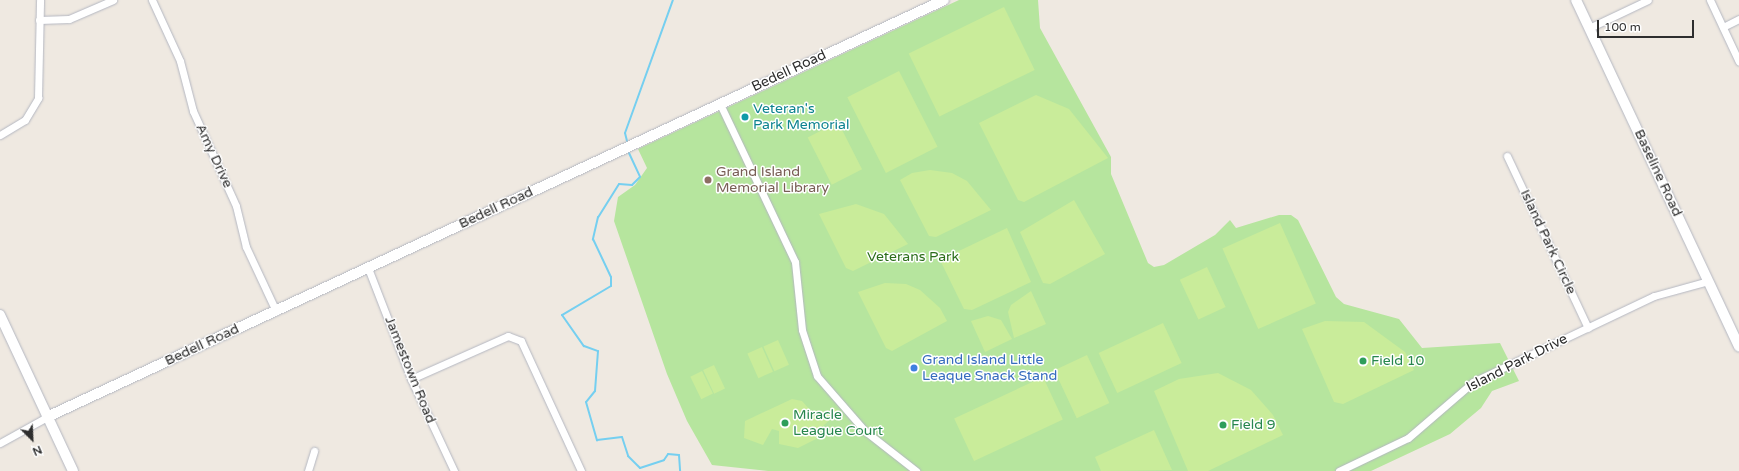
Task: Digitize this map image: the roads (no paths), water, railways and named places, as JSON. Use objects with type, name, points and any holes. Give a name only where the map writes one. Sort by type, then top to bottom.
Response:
[{"type":"street","points":[[0,135],[25,120],[38,98],[40,0]]},
{"type":"street","points":[[40,20],[69,19],[113,0]]},
{"type":"street","name":"Amy Drive","points":[[152,0],[180,61],[193,110],[236,206],[246,247],[276,311]]},
{"type":"street","name":"Bedell Road","points":[[47,417],[944,0]]},
{"type":"street","name":"Baseline Road","points":[[1576,0],[1739,347]]},
{"type":"street","points":[[1589,28],[1648,0]]},
{"type":"street","points":[[1710,0],[1739,62]]},
{"type":"street","points":[[1723,27],[1739,19]]},
{"type":"street","points":[[720,104],[795,262],[802,330],[817,376],[860,426],[916,471]]},
{"type":"street","name":"Island Park Circle","points":[[1507,156],[1588,328]]},
{"type":"street","name":"Jamestown Road","points":[[368,268],[411,379],[454,471]]},
{"type":"street","name":"Island Park Drive","points":[[1339,471],[1408,438],[1473,382],[1654,296],[1708,280]]},
{"type":"street","points":[[0,315],[73,471]]},
{"type":"street","points":[[411,379],[508,336],[521,341],[581,471]]},
{"type":"street","points":[[0,443],[47,417]]},
{"type":"street","points":[[308,471],[314,450]]},
{"type":"waterway","points":[[627,141],[625,133],[673,0]]},
{"type":"waterway","points":[[629,153],[640,177],[632,185],[619,184],[598,217],[593,239],[611,277],[611,286],[562,315],[584,346],[598,351],[595,391],[586,402],[597,440],[622,437],[628,456],[640,468],[664,460],[668,454],[679,455],[680,471]]},
{"type":"place","name":"Veteran's Park Memorial","points":[[745,117]]},
{"type":"place","name":"Grand Island Memorial Library","points":[[708,180]]},
{"type":"place","name":"Field 10","points":[[1363,361]]},
{"type":"place","name":"Grand Island Little Leaque Snack Stand","points":[[914,368]]},
{"type":"place","name":"Miracle League Court","points":[[785,423]]},
{"type":"place","name":"Field 9","points":[[1223,425]]},
{"type":"park label","name":"Veterans Park","points":[[913,257]]}]
